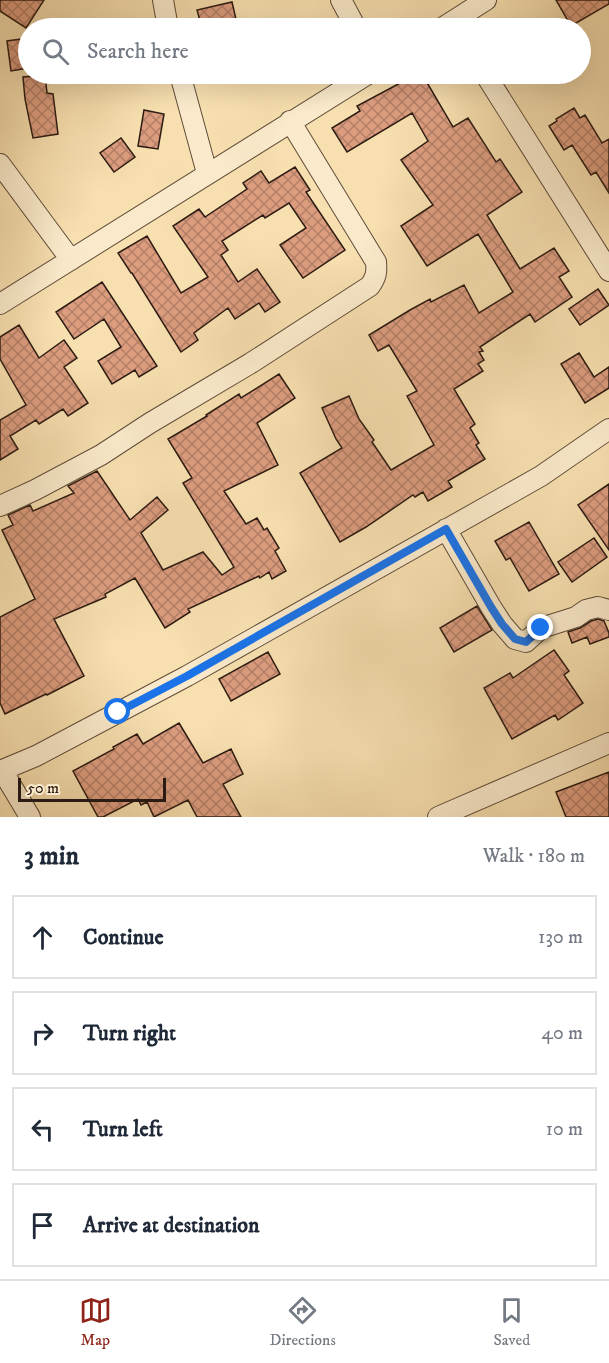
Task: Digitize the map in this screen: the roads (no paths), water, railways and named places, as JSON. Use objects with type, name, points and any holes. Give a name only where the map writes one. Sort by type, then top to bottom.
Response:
[{"type":"street","points":[[163,0],[166,18]]},
{"type":"street","points":[[341,0],[351,18]]},
{"type":"street","points":[[460,18],[481,1]]},
{"type":"street","points":[[183,84],[207,173]]},
{"type":"street","points":[[0,304],[351,84]]},
{"type":"street","points":[[491,84],[609,271]]},
{"type":"street","points":[[0,506],[101,455],[251,363],[370,286],[377,273],[376,262],[290,121]]},
{"type":"street","points":[[0,164],[71,260]]},
{"type":"street","points":[[30,817],[1,771],[36,756],[187,676],[542,476],[609,429]]},
{"type":"street","points":[[446,529],[491,607],[515,639],[526,642],[541,628],[576,617],[586,610],[598,607],[609,610]]},
{"type":"street","points":[[438,817],[609,743]]}]
